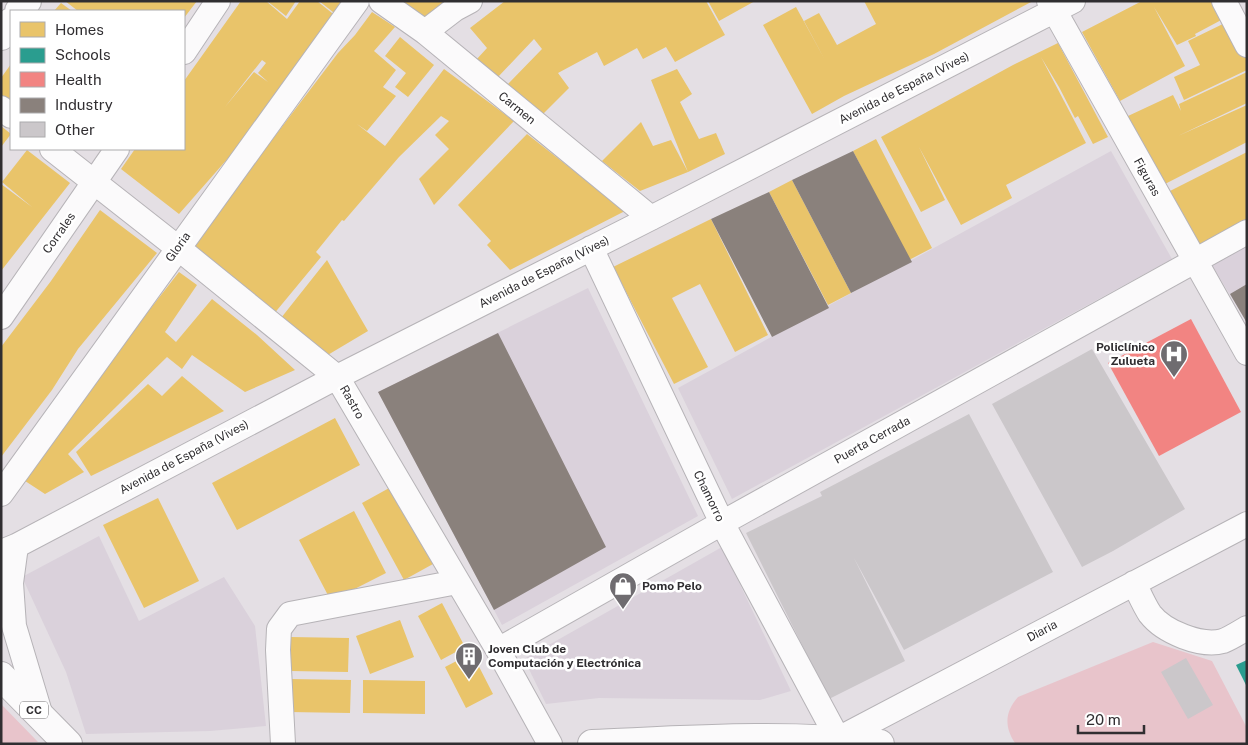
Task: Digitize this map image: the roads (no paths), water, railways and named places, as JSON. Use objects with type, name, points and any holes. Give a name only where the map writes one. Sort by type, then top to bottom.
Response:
[{"type":"main road","points":[[1,36],[10,23]]},
{"type":"main road","name":"CC","points":[[1,676],[68,744]]},
{"type":"main road","points":[[592,744],[736,739],[838,739],[880,744]]},
{"type":"street","points":[[185,50],[218,1]]},
{"type":"street","name":"Gloria","points":[[1,494],[357,1]]},
{"type":"street","name":"Carmen","points":[[381,1],[425,32],[651,218]]},
{"type":"street","points":[[425,32],[455,9],[470,1]]},
{"type":"street","points":[[1224,1],[1247,45]]},
{"type":"street","name":"Avenida de España (Vives)","points":[[6,553],[337,377],[651,218],[1059,4]]},
{"type":"street","name":"Figuras","points":[[1059,4],[1194,261],[1247,353]]},
{"type":"street","name":"Rastro","points":[[53,150],[337,377],[498,650],[550,744]]},
{"type":"street","name":"Corrales","points":[[1,317],[116,150]]},
{"type":"street","name":"Puerta Cerrada","points":[[498,650],[1247,232]]},
{"type":"street","name":"Chamorro","points":[[591,248],[722,524],[838,739]]},
{"type":"street","name":"Diaria","points":[[838,739],[1246,526]]},
{"type":"street","points":[[6,553],[11,583],[14,626],[40,716]]},
{"type":"street","points":[[283,744],[278,636],[279,629],[290,614],[457,582]]},
{"type":"street","points":[[1134,583],[1150,614],[1174,633],[1206,641],[1222,641],[1247,628]]},
{"type":"place","name":"Policlínico Zulueta","points":[[1174,378]]},
{"type":"place","name":"Pomo Pelo","points":[[623,610]]},
{"type":"place","name":"Joven Club de Computación y Electrónica","points":[[469,680]]}]
